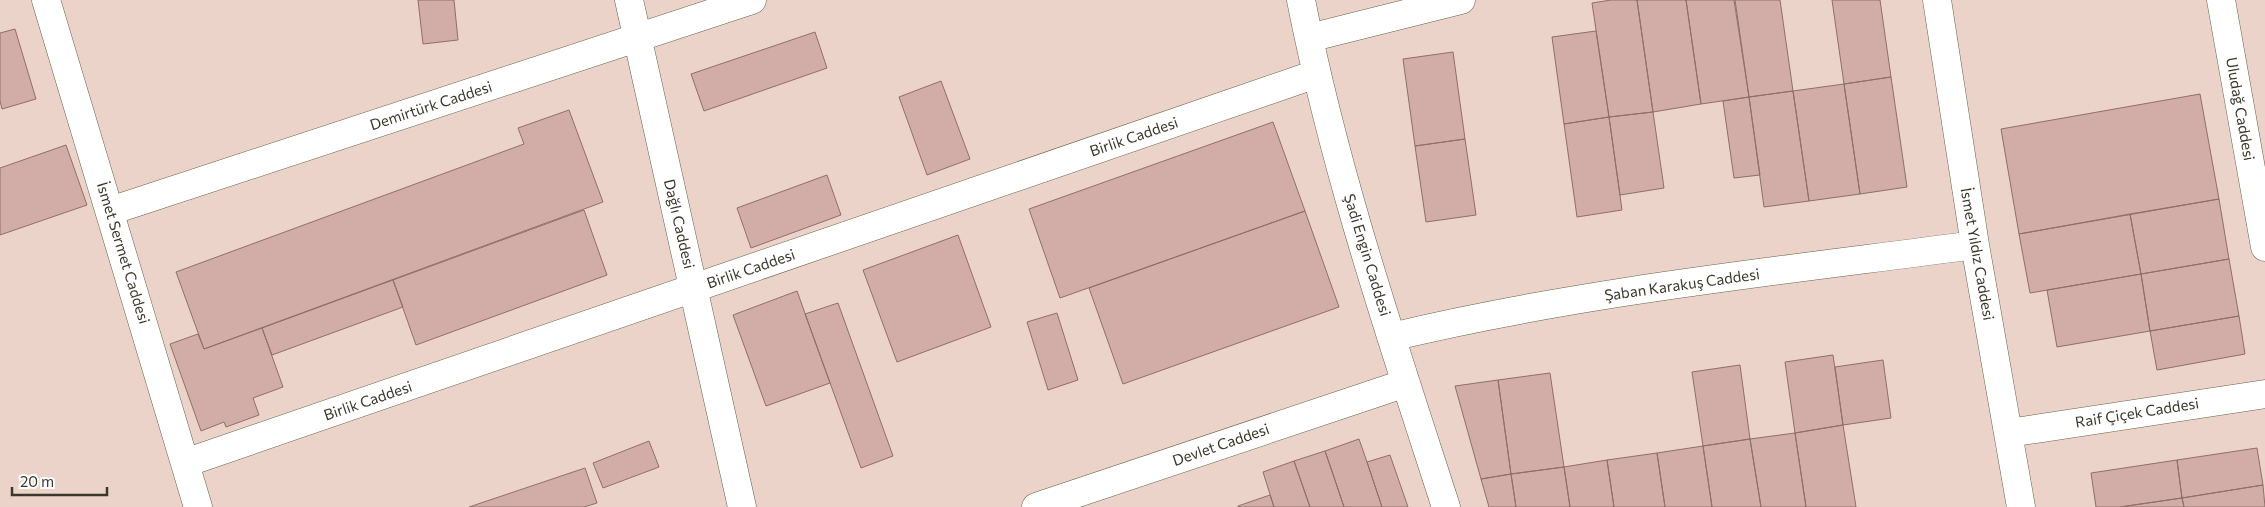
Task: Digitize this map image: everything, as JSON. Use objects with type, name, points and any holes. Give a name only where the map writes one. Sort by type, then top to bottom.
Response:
[{"type":"street","name":"İsmet Sermet Caddesi","points":[[46,0],[198,507]]},
{"type":"street","name":"Dağlı Caddesi","points":[[629,0],[636,39],[694,288],[742,507]]},
{"type":"street","name":"Demirtürk Caddesi","points":[[110,211],[752,0]]},
{"type":"street","name":"Şadi Engin Caddesi","points":[[1301,0],[1316,74],[1340,168],[1391,337],[1446,507]]},
{"type":"street","points":[[1308,38],[1460,0]]},
{"type":"street","name":"İsmet Yıldız Caddesi","points":[[1937,0],[1975,245],[2021,507]]},
{"type":"street","name":"Uludağ Caddesi","points":[[2221,0],[2265,247]]},
{"type":"street","name":"Birlik Caddesi","points":[[185,464],[1316,74]]},
{"type":"street","name":"Şaban Karakuş Caddesi","points":[[1391,337],[1453,322],[1675,285],[1975,245]]},
{"type":"street","name":"Devlet Caddesi","points":[[1036,507],[1406,383]]},
{"type":"street","name":"Raif Çiçek Caddesi","points":[[2009,433],[2265,394]]},
{"type":"shaded area","points":[[0,0],[2265,0],[2265,507],[0,507]]},
{"type":"building","points":[[418,0],[454,0],[458,40],[423,44]]},
{"type":"building","points":[[1611,0],[1637,0],[1653,112],[1609,117],[1592,3]]},
{"type":"building","points":[[1637,0],[1686,0],[1701,104],[1653,112]]},
{"type":"building","points":[[1686,0],[1734,0],[1749,97],[1701,104]]},
{"type":"building","points":[[1735,0],[1780,0],[1793,91],[1749,97]]},
{"type":"building","points":[[1832,0],[1880,0],[1891,77],[1844,84]]},
{"type":"building","points":[[15,29],[36,99],[2,109],[0,101],[0,33]]},
{"type":"building","points":[[1596,31],[1609,117],[1564,124],[1552,37]]},
{"type":"building","points":[[815,32],[827,68],[704,111],[691,74]]},
{"type":"building","points":[[1453,52],[1465,139],[1415,146],[1403,59]]},
{"type":"building","points":[[1891,77],[1907,187],[1860,194],[1844,84]]},
{"type":"building","points":[[941,81],[970,159],[927,175],[899,97]]},
{"type":"building","points":[[1844,84],[1860,194],[1809,201],[1793,91]]},
{"type":"building","points":[[1793,91],[1809,201],[1764,207],[1749,97]]},
{"type":"building","points":[[2200,94],[2219,199],[2019,234],[2001,129]]},
{"type":"building","points":[[1749,97],[1760,175],[1734,178],[1723,101]]},
{"type":"building","points":[[569,110],[603,202],[204,349],[176,272],[524,144],[518,128]]},
{"type":"building","points":[[1653,112],[1664,188],[1620,195],[1609,117]]},
{"type":"building","points":[[1609,117],[1622,210],[1577,217],[1564,124]]},
{"type":"building","points":[[1273,122],[1305,211],[1060,298],[1029,209]]},
{"type":"building","points":[[1465,139],[1476,215],[1426,222],[1415,146]]},
{"type":"building","points":[[66,145],[87,205],[0,235],[0,168]]},
{"type":"building","points":[[827,175],[841,215],[751,248],[737,208]]},
{"type":"building","points":[[2219,199],[2229,259],[2141,274],[2130,214]]},
{"type":"building","points":[[584,210],[607,275],[416,345],[393,280]]},
{"type":"building","points":[[1305,211],[1339,307],[1123,384],[1089,288]]},
{"type":"building","points":[[2130,214],[2141,274],[2030,293],[2019,234]]},
{"type":"building","points":[[958,235],[991,327],[897,362],[863,270]]},
{"type":"building","points":[[2229,259],[2239,316],[2150,331],[2141,274]]},
{"type":"building","points":[[2141,274],[2150,331],[2057,347],[2047,290]]},
{"type":"building","points":[[393,280],[403,307],[272,355],[262,328]]},
{"type":"building","points":[[797,291],[830,383],[766,406],[733,315]]},
{"type":"building","points":[[838,303],[893,456],[861,468],[805,314]]},
{"type":"building","points":[[1057,313],[1078,380],[1048,390],[1027,322]]},
{"type":"building","points":[[2239,316],[2245,354],[2157,370],[2150,331]]},
{"type":"building","points":[[262,328],[283,387],[253,398],[259,415],[226,427],[224,422],[201,431],[170,344],[198,334],[204,349]]},
{"type":"building","points":[[1833,355],[1843,425],[1795,433],[1785,362]]},
{"type":"building","points":[[1883,360],[1891,418],[1843,425],[1835,367]]},
{"type":"building","points":[[1740,365],[1750,439],[1703,446],[1692,372]]},
{"type":"building","points":[[1550,373],[1564,467],[1511,474],[1498,380]]},
{"type":"building","points":[[1498,380],[1511,474],[1481,479],[1455,386]]},
{"type":"building","points":[[1843,425],[1856,507],[1806,507],[1795,433]]},
{"type":"building","points":[[1795,433],[1806,507],[1761,507],[1750,439]]},
{"type":"building","points":[[1359,439],[1382,507],[1344,507],[1325,451]]},
{"type":"building","points":[[1750,439],[1761,507],[1712,507],[1703,446]]},
{"type":"building","points":[[649,441],[659,467],[603,488],[593,463]]},
{"type":"building","points":[[1703,446],[1712,507],[1665,507],[1657,453]]},
{"type":"building","points":[[2257,448],[2263,485],[2182,498],[2177,460]]},
{"type":"building","points":[[1325,451],[1344,507],[1310,507],[1294,461]]},
{"type":"building","points":[[1657,453],[1665,507],[1614,507],[1607,460]]},
{"type":"building","points":[[1390,455],[1408,507],[1382,507],[1367,462]]},
{"type":"building","points":[[1607,460],[1614,507],[1570,507],[1564,467]]},
{"type":"building","points":[[2177,460],[2182,498],[2120,507],[2096,507],[2091,473]]},
{"type":"building","points":[[1294,461],[1310,507],[1274,507],[1263,472]]},
{"type":"building","points":[[1564,467],[1570,507],[1516,507],[1511,474]]},
{"type":"building","points":[[585,468],[597,503],[584,507],[469,507]]},
{"type":"building","points":[[1511,474],[1516,507],[1489,507],[1481,479]]},
{"type":"building","points":[[2263,485],[2265,507],[2184,507],[2182,498]]},
{"type":"building","points":[[1270,495],[1274,507],[1238,507],[1238,506]]},
{"type":"building","points":[[2182,498],[2184,507],[2120,507]]}]
